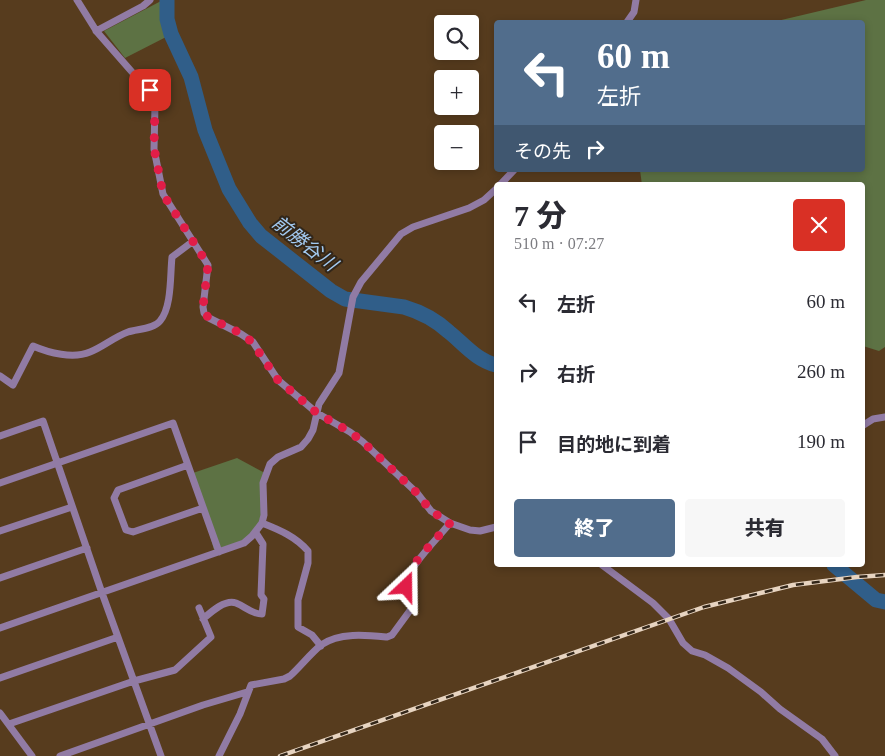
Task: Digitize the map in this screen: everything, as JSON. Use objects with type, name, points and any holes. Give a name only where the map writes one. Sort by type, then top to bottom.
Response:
[{"type":"street","points":[[77,0],[96,31],[153,96],[155,105],[154,148],[163,194],[208,265],[204,313],[209,318],[242,334],[252,342],[278,380],[317,413],[350,432],[363,442],[417,493],[431,511],[450,523],[470,530],[480,531],[494,528]]},
{"type":"street","points":[[96,31],[143,6],[150,0]]},
{"type":"street","points":[[628,20],[634,12],[636,0]]},
{"type":"street","points":[[503,182],[512,172]]},
{"type":"street","points":[[0,628],[244,543],[256,533],[262,523],[264,514],[263,484],[270,464],[278,457],[301,447],[308,439],[313,430],[319,404],[339,373],[353,297],[360,282],[401,234],[414,227],[469,208],[484,200],[494,191]]},
{"type":"street","points":[[0,376],[13,385],[33,346],[44,351],[72,355],[81,354],[90,352],[126,333],[157,325],[161,321],[167,307],[172,257],[192,242]]},
{"type":"street","points":[[865,424],[873,419],[885,417]]},
{"type":"street","points":[[0,436],[43,422],[161,756]]},
{"type":"street","points":[[0,483],[173,423],[219,552]]},
{"type":"street","points":[[188,465],[118,490],[114,498],[126,530],[133,532],[203,508]]},
{"type":"street","points":[[0,531],[72,506]]},
{"type":"street","points":[[262,523],[285,532],[302,544],[308,551],[308,563],[298,600],[298,627],[312,636],[321,646]]},
{"type":"street","points":[[220,756],[251,686],[290,676],[321,646],[345,636],[387,637],[398,629],[414,605],[413,599],[406,587],[406,577],[426,549],[433,544],[450,523]]},
{"type":"street","points":[[203,619],[216,608],[231,602],[257,614],[262,614],[264,599],[261,595],[263,544],[256,533]]},
{"type":"street","points":[[0,578],[87,548]]},
{"type":"street","points":[[605,567],[653,603],[669,619],[683,643],[692,652],[705,655],[728,668],[761,692],[822,740],[835,756]]},
{"type":"street","points":[[9,724],[134,681],[175,670],[211,637],[199,608]]},
{"type":"street","points":[[0,678],[118,637]]},
{"type":"street","points":[[60,756],[247,692]]},
{"type":"street","points":[[0,714],[32,756]]},
{"type":"green space","points":[[866,0],[885,0],[885,347],[879,351],[865,347],[865,182],[642,182],[640,172],[865,172],[865,20],[781,20]]},
{"type":"green space","points":[[161,1],[170,35],[125,58],[104,31]]},
{"type":"green space","points":[[237,458],[263,472],[263,497],[259,522],[247,539],[214,550],[193,473]]},
{"type":"waterway","name":"前勝谷川","points":[[167,0],[167,19],[171,34],[191,77],[205,130],[229,189],[250,223],[261,236],[331,291],[345,299],[404,307],[416,311],[439,324],[476,356],[494,364]]},
{"type":"waterway","name":"前勝谷川","points":[[836,567],[876,600],[885,602]]},
{"type":"railway","points":[[280,756],[704,607],[793,585],[885,575]]},
{"type":"route","points":[[150,90],[155,105],[154,148],[156,164],[163,194],[208,265],[204,313],[209,318],[242,334],[252,342],[278,380],[317,413],[350,432],[363,442],[417,493],[431,511],[450,523],[433,544],[426,549],[406,577],[406,587]]}]
